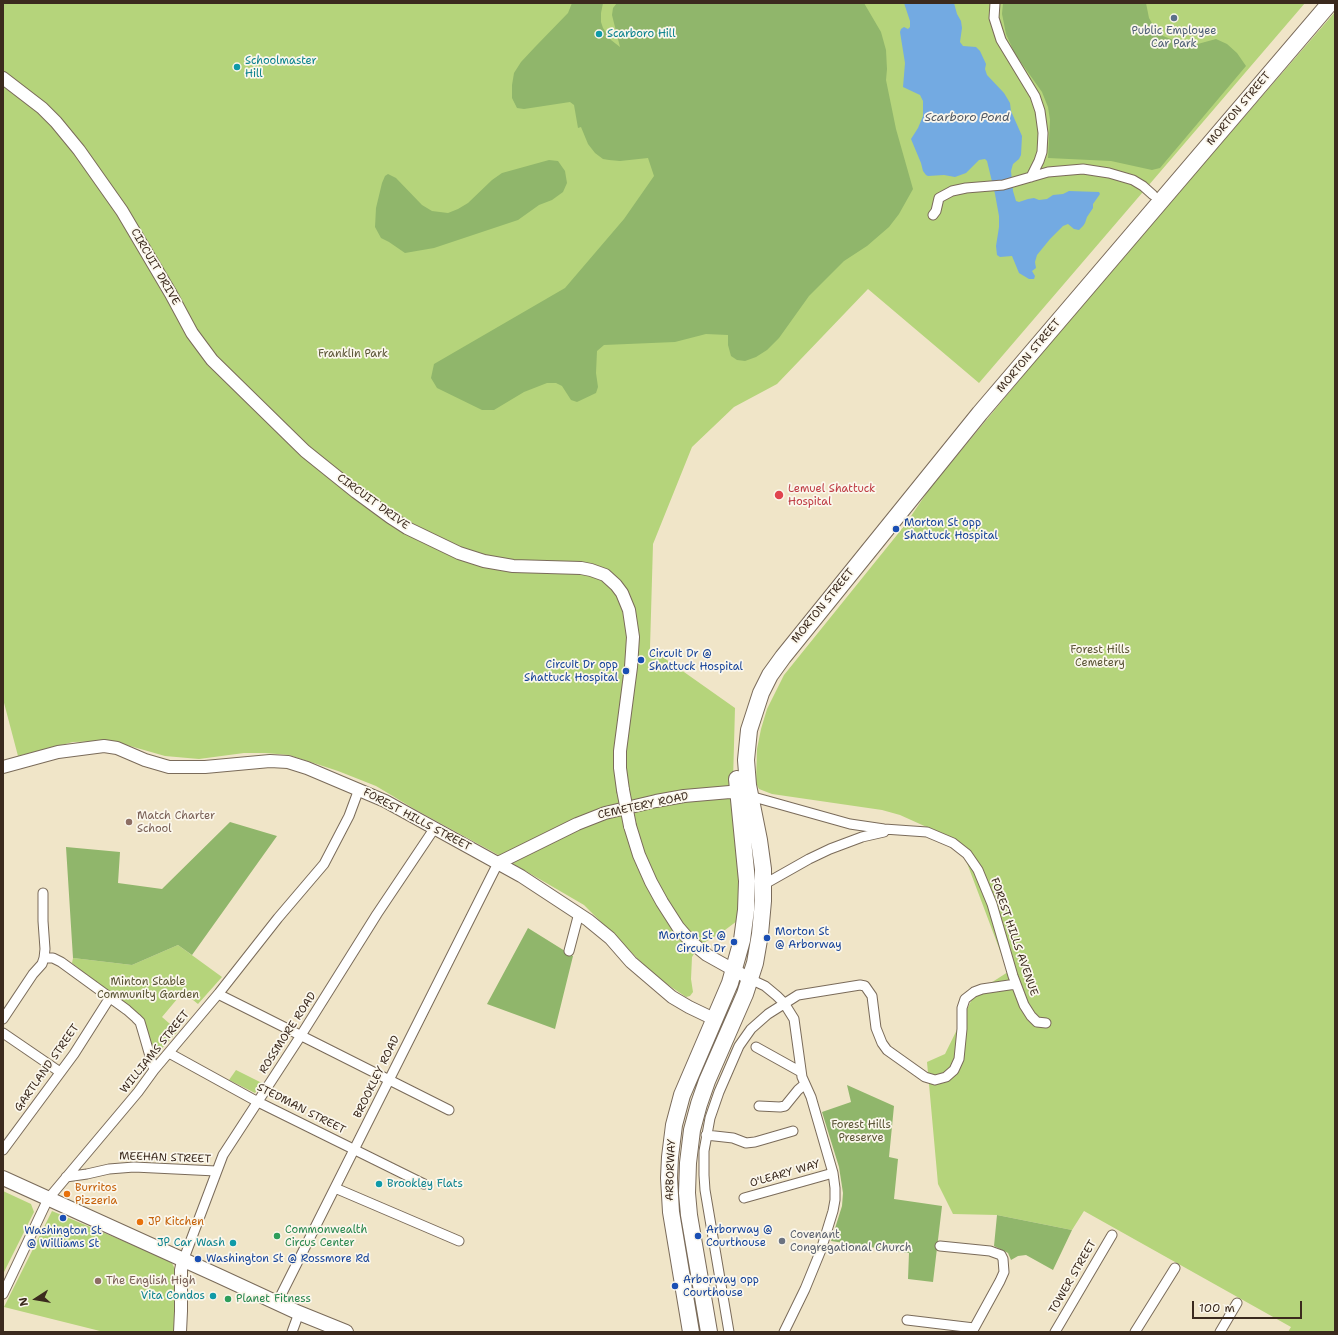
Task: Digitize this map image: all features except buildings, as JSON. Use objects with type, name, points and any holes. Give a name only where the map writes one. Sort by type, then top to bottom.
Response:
[{"type":"highway","name":"MORTON STREET","points":[[750,978],[760,934],[763,905],[763,885],[760,848],[744,794],[737,752],[740,726],[750,693],[768,660],[972,408],[1318,3]]},
{"type":"highway","name":"MORTON STREET","points":[[734,970],[743,934],[747,896],[744,794],[747,777],[747,746],[750,726],[761,692],[778,662],[980,412],[1330,3]]},
{"type":"highway","name":"ARBORWAY","points":[[691,1332],[671,1212],[669,1178],[670,1151],[680,1101],[734,970]]},
{"type":"highway","name":"ARBORWAY","points":[[709,1332],[688,1206],[687,1180],[689,1149],[695,1117],[703,1091],[742,1001],[750,978]]},
{"type":"highway","points":[[685,1300],[696,1300],[702,1304],[705,1309]]},
{"type":"main road","name":"CIRCUIT DRIVE","points":[[3,78],[42,108],[56,122],[79,150],[122,211],[168,288],[192,334],[212,360],[305,451],[390,517],[407,528],[453,550],[478,559],[513,566],[576,568],[591,570],[605,575],[616,585],[625,599],[629,610],[633,637],[631,667],[620,751],[622,790],[630,826],[651,882],[676,924],[687,938],[713,959],[750,978]]},
{"type":"main road","name":"FOREST HILLS STREET","points":[[3,767],[58,752],[104,746],[116,748],[145,760],[168,766],[205,767],[270,761],[288,762],[307,768],[359,789],[394,806],[498,863],[579,913],[610,938],[632,962],[672,997],[714,1019]]},
{"type":"main road","name":"CEMETERY ROAD","points":[[498,863],[584,820],[605,813],[673,798],[726,792],[744,794]]},
{"type":"main road","points":[[3,1178],[299,1313],[346,1332]]},
{"type":"main road","points":[[180,1332],[181,1270],[183,1260]]},
{"type":"street","points":[[995,3],[994,18],[1001,40],[1035,96],[1040,111],[1043,133],[1042,152],[1030,177]]},
{"type":"street","points":[[933,215],[936,211],[939,198],[952,191],[1016,182],[1048,172],[1083,169],[1108,173],[1133,180],[1153,195]]},
{"type":"street","name":"WILLIAMS STREET","points":[[3,1294],[48,1199],[138,1092],[154,1070],[219,993],[278,918],[324,864],[349,816],[359,789]]},
{"type":"street","name":"FOREST HILLS AVENUE","points":[[744,794],[844,823],[874,828],[927,832],[953,843],[967,854],[978,870],[992,904],[1016,984],[1024,1005],[1037,1022],[1046,1023]]},
{"type":"street","name":"ROSSMORE ROAD","points":[[183,1260],[223,1155],[377,914],[434,829]]},
{"type":"street","name":"FOREST HILLS AVENUE","points":[[763,885],[830,849],[862,837],[897,830]]},
{"type":"street","name":"BROOKLEY ROAD","points":[[277,1303],[498,863]]},
{"type":"street","points":[[3,1019],[33,974],[42,964],[44,958],[43,893]]},
{"type":"street","points":[[569,951],[579,913]]},
{"type":"street","points":[[44,958],[53,958],[61,962],[109,999],[127,1010],[140,1022],[154,1070]]},
{"type":"street","points":[[750,978],[773,992],[784,1003],[794,1020],[802,1072],[805,1084],[811,1097],[832,1173],[836,1194],[833,1211],[821,1250],[805,1289],[784,1332]]},
{"type":"street","points":[[729,1332],[704,1182],[704,1158],[706,1135],[719,1092],[739,1046],[751,1029],[759,1021],[784,1003],[804,993],[860,985],[865,986],[872,996],[876,1028],[882,1043],[887,1050],[926,1077],[935,1080],[946,1077],[954,1070],[959,1058],[962,1029],[962,1008],[965,999],[974,992],[982,989],[1016,984]]},
{"type":"street","points":[[219,993],[226,998],[449,1110]]},
{"type":"street","name":"GARTLAND STREET","points":[[3,1150],[74,1054],[109,999]]},
{"type":"street","points":[[3,1033],[60,1072]]},
{"type":"street","points":[[756,1047],[802,1072]]},
{"type":"street","name":"STEDMAN STREET","points":[[169,1053],[258,1102],[424,1184]]},
{"type":"street","points":[[759,1106],[785,1106],[805,1084]]},
{"type":"street","points":[[706,1135],[733,1138],[746,1143],[755,1142],[793,1131]]},
{"type":"street","name":"MEEHAN STREET","points":[[66,1177],[109,1169],[134,1167],[216,1171]]},
{"type":"street","name":"O'LEARY WAY","points":[[744,1198],[832,1173]]},
{"type":"street","points":[[336,1188],[459,1241]]},
{"type":"street","name":"TOWER STREET","points":[[1056,1332],[1112,1234]]},
{"type":"street","points":[[907,1320],[973,1330],[1000,1281],[1004,1268],[1001,1255],[997,1253],[940,1246]]},
{"type":"street","points":[[1135,1332],[1175,1268]]},
{"type":"street","points":[[1220,1332],[1237,1303]]},
{"type":"street","points":[[292,1332],[299,1313]]},
{"type":"green space","name":"Franklin Park","points":[[3,3],[1305,3],[979,383],[868,289],[777,384],[734,407],[692,447],[653,544],[650,648],[735,708],[733,781],[742,868],[737,921],[721,933],[700,945],[692,957],[691,979],[693,992],[690,996],[686,997],[655,976],[584,905],[376,786],[338,771],[289,755],[244,753],[199,759],[165,756],[123,744],[104,741],[73,742],[18,756],[3,699]]},
{"type":"green space","points":[[572,3],[603,3],[601,22],[603,28],[611,40],[620,47],[612,15],[613,8],[617,3],[864,3],[881,32],[886,50],[886,80],[896,129],[913,189],[899,214],[889,227],[867,246],[844,261],[809,296],[779,338],[767,350],[756,357],[745,361],[737,360],[731,356],[728,345],[728,335],[706,334],[675,342],[604,345],[597,351],[596,373],[598,387],[596,393],[577,402],[571,400],[562,386],[556,383],[547,383],[524,392],[494,410],[482,410],[437,388],[431,378],[434,364],[565,288],[624,219],[654,176],[648,158],[620,161],[609,160],[603,159],[595,153],[588,144],[581,127],[578,128],[574,105],[570,102],[524,109],[517,108],[512,98],[514,73],[521,62],[568,13]]},
{"type":"green space","points":[[1003,3],[1146,3],[1149,18],[1156,30],[1163,36],[1194,45],[1216,39],[1227,44],[1237,53],[1246,66],[1160,168],[1152,170],[1111,161],[1048,158],[1050,120],[1048,107],[1042,92],[1015,54],[1006,34],[1002,14]]},
{"type":"green space","name":"Forest Hills Cemetery","points":[[1335,12],[1335,1332],[1288,1332],[1291,1327],[1084,1211],[1072,1230],[997,1215],[953,1214],[938,1184],[927,1062],[945,1054],[975,993],[1008,972],[967,863],[951,838],[900,815],[882,810],[772,794],[759,789],[756,783],[757,749],[767,709],[784,675],[905,525],[930,488],[1089,296]]},
{"type":"green space","points":[[549,160],[558,161],[565,171],[567,183],[563,192],[552,200],[539,205],[518,220],[434,248],[405,253],[381,238],[375,227],[376,208],[382,183],[385,176],[388,174],[396,178],[422,205],[432,211],[448,213],[468,203],[492,180],[502,173]]},
{"type":"green space","points":[[230,822],[277,836],[192,955],[178,945],[132,965],[73,958],[66,847],[120,852],[118,883],[162,889]]},
{"type":"green space","points":[[528,928],[573,956],[555,1029],[487,1004]]},
{"type":"green space","name":"Minton Stable Community Garden","points":[[178,945],[222,977],[198,1004],[183,992],[162,1017],[178,1031],[154,1057],[128,1008],[72,963],[73,958],[132,965]]},
{"type":"green space","points":[[236,1070],[262,1083],[255,1093],[229,1080]]},
{"type":"green space","name":"Forest Hills Preserve","points":[[847,1085],[894,1106],[889,1157],[898,1159],[894,1199],[942,1206],[933,1282],[908,1279],[909,1253],[831,1241],[842,1206],[843,1193],[839,1167],[822,1112],[851,1102]]},
{"type":"green space","points":[[3,1191],[31,1204],[34,1212],[3,1274]]},
{"type":"green space","name":"The English High","points":[[52,1211],[171,1261],[176,1271],[175,1332],[104,1332],[4,1307]]},
{"type":"green space","points":[[997,1215],[1072,1230],[1053,1270],[1026,1255],[1018,1256],[1011,1260],[1008,1253],[994,1246]]},
{"type":"water","name":"Scarboro Pond","points":[[904,3],[954,3],[961,21],[962,28],[960,42],[963,46],[976,47],[980,51],[986,64],[985,69],[987,75],[1004,93],[1010,103],[1011,111],[1022,136],[1021,155],[1013,164],[1011,171],[1013,191],[1016,201],[1019,202],[1034,198],[1039,200],[1047,199],[1053,195],[1063,194],[1069,191],[1099,192],[1100,194],[1093,204],[1093,208],[1085,223],[1079,230],[1074,229],[1068,224],[1063,226],[1037,255],[1035,262],[1036,268],[1032,271],[1035,276],[1034,279],[1029,279],[1019,273],[1012,256],[1000,257],[997,255],[996,246],[999,216],[987,161],[985,159],[979,160],[966,173],[955,177],[944,175],[928,176],[923,171],[911,139],[923,116],[923,101],[920,95],[903,87],[905,63],[900,32],[904,27],[908,29],[910,27],[910,21]]},
{"type":"place","name":"Public Employee Car Park","points":[[1174,18]]},
{"type":"place","name":"Scarboro Hill","points":[[599,34]]},
{"type":"place","name":"Schoolmaster Hill","points":[[237,67]]},
{"type":"place","name":"Lemuel Shattuck Hospital","points":[[779,495]]},
{"type":"place","name":"Morton St opp Shattuck Hospital","points":[[896,529]]},
{"type":"place","name":"Circuit Dr @ Shattuck Hospital","points":[[641,660]]},
{"type":"place","name":"Circuit Dr opp Shattuck Hospital","points":[[626,671]]},
{"type":"place","name":"Match Charter School","points":[[129,822]]},
{"type":"place","name":"Morton St @ Arborway","points":[[767,938]]},
{"type":"place","name":"Morton St @ Circuit Dr","points":[[734,942]]},
{"type":"place","name":"Brookley Flats","points":[[379,1184]]},
{"type":"place","name":"Burritos Pizzeria","points":[[67,1194]]},
{"type":"place","name":"Washington St @ Williams St","points":[[63,1218]]},
{"type":"place","name":"JP Kitchen","points":[[140,1222]]},
{"type":"place","name":"Commonwealth Circus Center","points":[[277,1236]]},
{"type":"place","name":"Arborway @ Courthouse","points":[[698,1236]]},
{"type":"place","name":"Covenant Congregational Church","points":[[782,1241]]},
{"type":"place","name":"JP Car Wash","points":[[233,1243]]},
{"type":"place","name":"Washington St @ Rossmore Rd","points":[[198,1259]]},
{"type":"place","name":"The English High","points":[[98,1281]]},
{"type":"place","name":"Arborway opp Courthouse","points":[[675,1286]]},
{"type":"place","name":"Vita Condos","points":[[213,1296]]},
{"type":"place","name":"Planet Fitness","points":[[228,1299]]}]
